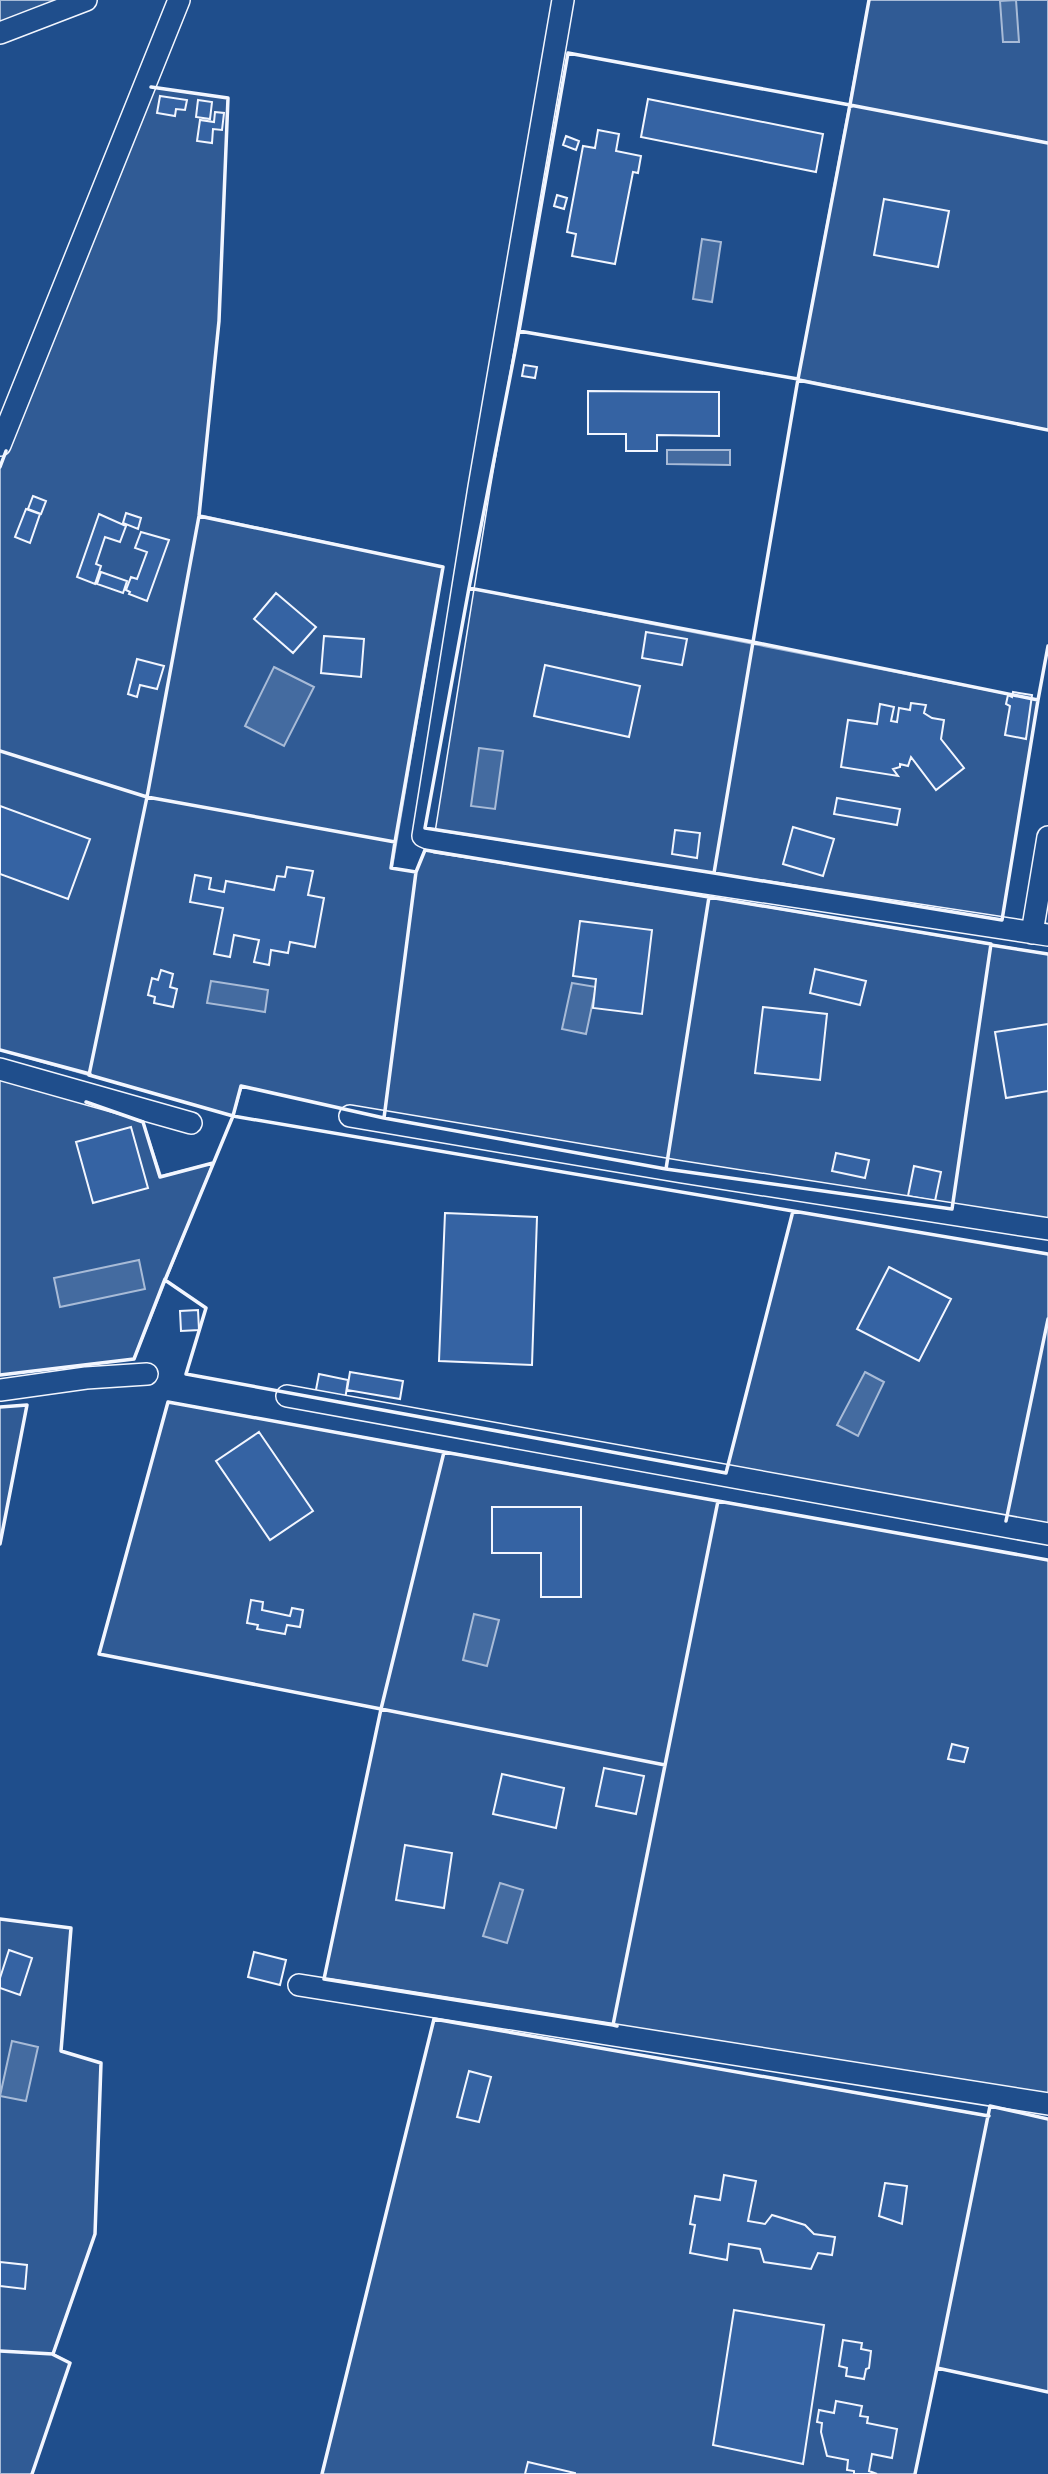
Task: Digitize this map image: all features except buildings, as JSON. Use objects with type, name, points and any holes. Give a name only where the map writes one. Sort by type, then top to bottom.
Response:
[{"type":"street","points":[[0,33],[86,0]]},
{"type":"street","points":[[0,445],[178,0]]},
{"type":"street","points":[[563,0],[474,514],[423,836],[438,842],[1040,934],[1048,837]]},
{"type":"street","points":[[0,1069],[191,1123]]},
{"type":"street","points":[[349,1116],[682,1172],[1048,1229]]},
{"type":"street","points":[[0,1390],[86,1378],[147,1374]]},
{"type":"street","points":[[287,1396],[1048,1534]]},
{"type":"street","points":[[299,1985],[1048,2104]]},
{"type":"shaded area","points":[[0,0],[75,0],[0,37]]},
{"type":"shaded area","points":[[869,0],[1048,0],[1048,430],[798,379]]},
{"type":"shaded area","points":[[1016,0],[1019,42],[1003,42],[1000,1]]},
{"type":"shaded area","points":[[150,87],[228,98],[219,321],[199,515],[443,567],[392,868],[416,872],[425,850],[1048,954],[1048,1226],[384,1118],[242,1086],[233,1116],[0,1050],[0,467]]},
{"type":"shaded area","points":[[702,239],[721,242],[712,302],[693,299]]},
{"type":"shaded area","points":[[667,450],[730,450],[730,465],[667,464]]},
{"type":"shaded area","points":[[469,588],[1038,700],[1002,920],[425,828]]},
{"type":"shaded area","points":[[274,667],[314,687],[284,746],[245,726]]},
{"type":"shaded area","points":[[479,748],[503,751],[495,809],[471,806]]},
{"type":"shaded area","points":[[211,981],[268,990],[265,1012],[207,1003]]},
{"type":"shaded area","points":[[572,983],[596,987],[586,1034],[562,1029]]},
{"type":"shaded area","points":[[0,1079],[64,1094],[143,1122],[161,1176],[213,1163],[134,1359],[0,1375]]},
{"type":"shaded area","points":[[793,1211],[1048,1254],[1048,1530],[726,1473]]},
{"type":"shaded area","points":[[139,1260],[145,1289],[60,1307],[54,1278]]},
{"type":"shaded area","points":[[865,1372],[884,1382],[858,1436],[837,1425]]},
{"type":"shaded area","points":[[168,1402],[1048,1560],[1048,2101],[324,1979],[381,1709],[99,1654]]},
{"type":"shaded area","points":[[27,1405],[0,1544],[0,1407]]},
{"type":"shaded area","points":[[474,1614],[499,1620],[487,1666],[463,1660]]},
{"type":"shaded area","points":[[500,1883],[523,1890],[507,1943],[483,1936]]},
{"type":"shaded area","points":[[0,1919],[71,1928],[61,2051],[101,2063],[95,2234],[53,2354],[70,2363],[32,2474],[0,2474]]},
{"type":"shaded area","points":[[434,2019],[988,2116],[990,2106],[1048,2119],[1048,2392],[937,2368],[915,2474],[322,2474]]},
{"type":"shaded area","points":[[12,2041],[38,2047],[26,2101],[0,2096]]},
{"type":"wall","points":[[852,106],[850,105],[869,0]]},
{"type":"wall","points":[[568,53],[850,105],[798,379],[519,331],[568,53]]},
{"type":"wall","points":[[0,751],[147,797],[199,516],[219,321],[228,98],[151,87]]},
{"type":"wall","points":[[850,107],[1048,143]]},
{"type":"wall","points":[[519,331],[798,379],[753,642],[469,588],[519,331]]},
{"type":"wall","points":[[798,380],[1048,430]]},
{"type":"wall","points":[[0,467],[6,451]]},
{"type":"wall","points":[[199,516],[443,567],[395,842],[147,797],[199,516]]},
{"type":"wall","points":[[469,588],[753,642],[714,873],[425,828],[469,588]]},
{"type":"wall","points":[[753,642],[1038,700],[1002,920],[714,873],[753,642]]},
{"type":"wall","points":[[1038,700],[1048,646]]},
{"type":"wall","points":[[147,797],[395,842],[391,868],[416,872],[384,1118],[241,1086],[233,1116],[89,1075],[147,797]]},
{"type":"wall","points":[[425,850],[709,897],[666,1169],[384,1118],[416,872],[425,850]]},
{"type":"wall","points":[[709,897],[991,944],[952,1209],[666,1169],[709,897]]},
{"type":"wall","points":[[991,945],[1048,954]]},
{"type":"wall","points":[[0,1050],[90,1074]]},
{"type":"wall","points":[[86,1102],[143,1122],[160,1177],[213,1163]]},
{"type":"wall","points":[[233,1116],[793,1211],[726,1473],[186,1374],[206,1308],[165,1280],[233,1116]]},
{"type":"wall","points":[[793,1213],[1048,1254]]},
{"type":"wall","points":[[0,1375],[134,1359],[165,1279]]},
{"type":"wall","points":[[1006,1521],[1048,1319]]},
{"type":"wall","points":[[168,1402],[444,1452],[381,1709],[99,1654],[168,1402]]},
{"type":"wall","points":[[0,1407],[27,1405],[0,1544]]},
{"type":"wall","points":[[444,1452],[718,1501],[665,1765],[381,1709],[444,1452]]},
{"type":"wall","points":[[617,2026],[613,2025],[718,1501],[1048,1560]]},
{"type":"wall","points":[[381,1709],[665,1765],[613,2025],[324,1979],[381,1709]]},
{"type":"wall","points":[[0,1919],[71,1928],[61,2051],[101,2063],[95,2234],[53,2354],[0,2351]]},
{"type":"wall","points":[[322,2474],[434,2019],[989,2116]]},
{"type":"wall","points":[[1048,2119],[990,2106],[937,2368],[1048,2392]]},
{"type":"wall","points":[[32,2474],[70,2363],[52,2354]]},
{"type":"wall","points":[[915,2474],[937,2368]]}]
